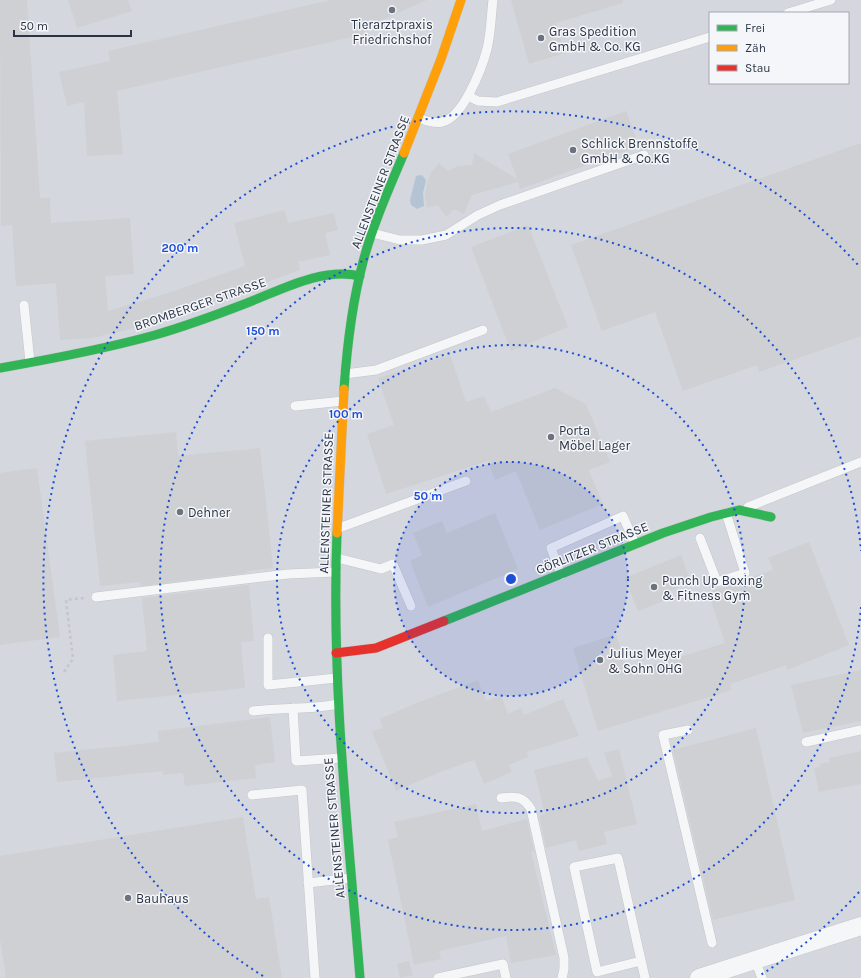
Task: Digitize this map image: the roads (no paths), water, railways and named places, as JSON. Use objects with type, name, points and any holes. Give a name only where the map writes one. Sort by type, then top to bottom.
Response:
[{"type":"street","name":"ALLENSTEINER STRASSE","points":[[360,978],[341,758],[336,653],[336,572],[345,374],[354,300],[372,233],[439,64],[461,0]]},
{"type":"street","name":"BROMBERGER STRASSE","points":[[0,368],[105,348],[178,328],[320,276],[337,273],[349,273],[360,276]]},
{"type":"street","name":"GÖRLITZER STRASSE","points":[[336,653],[376,648],[663,533],[726,513],[739,510],[771,517]]},
{"type":"street","points":[[699,978],[861,926]]},
{"type":"lane","points":[[418,118],[432,122],[442,122],[450,119],[459,110],[468,96],[487,49],[493,0]]},
{"type":"lane","points":[[791,12],[831,0]]},
{"type":"lane","points":[[468,96],[478,101],[497,102],[709,37]]},
{"type":"lane","points":[[372,233],[400,240],[422,240],[446,235],[500,205],[644,155]]},
{"type":"lane","points":[[24,305],[30,362]]},
{"type":"lane","points":[[345,374],[376,370],[483,330]]},
{"type":"lane","points":[[295,406],[343,401]]},
{"type":"lane","points":[[739,510],[861,462]]},
{"type":"lane","points":[[338,528],[466,480]]},
{"type":"lane","points":[[700,538],[717,582],[745,573],[726,513]]},
{"type":"lane","points":[[561,575],[551,548],[622,516],[635,544]]},
{"type":"lane","points":[[337,558],[381,569],[393,564],[411,606]]},
{"type":"lane","points":[[96,597],[288,574],[336,572]]},
{"type":"lane","points":[[268,638],[268,685],[337,678]]},
{"type":"lane","points":[[253,711],[272,708],[320,708],[338,704]]},
{"type":"lane","points":[[293,708],[296,761],[341,758]]},
{"type":"lane","points":[[688,730],[663,735],[712,943]]},
{"type":"lane","points":[[806,742],[861,730]]},
{"type":"lane","points":[[252,796],[302,790],[315,978]]},
{"type":"lane","points":[[501,798],[520,798],[527,802],[531,809],[564,958],[562,978]]},
{"type":"lane","points":[[641,961],[597,972],[574,867],[618,858],[645,978]]},
{"type":"lane","points":[[308,883],[352,878]]},
{"type":"lane","points":[[755,960],[762,978]]},
{"type":"lane","points":[[438,978],[503,964],[506,978]]},
{"type":"water","points":[[422,175],[426,180],[423,193],[424,206],[417,209],[411,205],[410,200],[416,176]]},
{"type":"place","name":"Tierarztpraxis Friedrichshof","points":[[392,10]]},
{"type":"place","name":"Gras Spedition GmbH & Co. KG","points":[[541,38]]},
{"type":"place","name":"Schlick Brennstoffe GmbH & Co.KG","points":[[573,150]]},
{"type":"place","name":"Porta Möbel Lager","points":[[551,437]]},
{"type":"place","name":"Dehner","points":[[180,512]]},
{"type":"place","name":"Punch Up Boxing & Fitness Gym","points":[[654,587]]},
{"type":"place","name":"Julius Meyer & Sohn OHG","points":[[600,660]]},
{"type":"place","name":"Bauhaus","points":[[128,898]]}]
